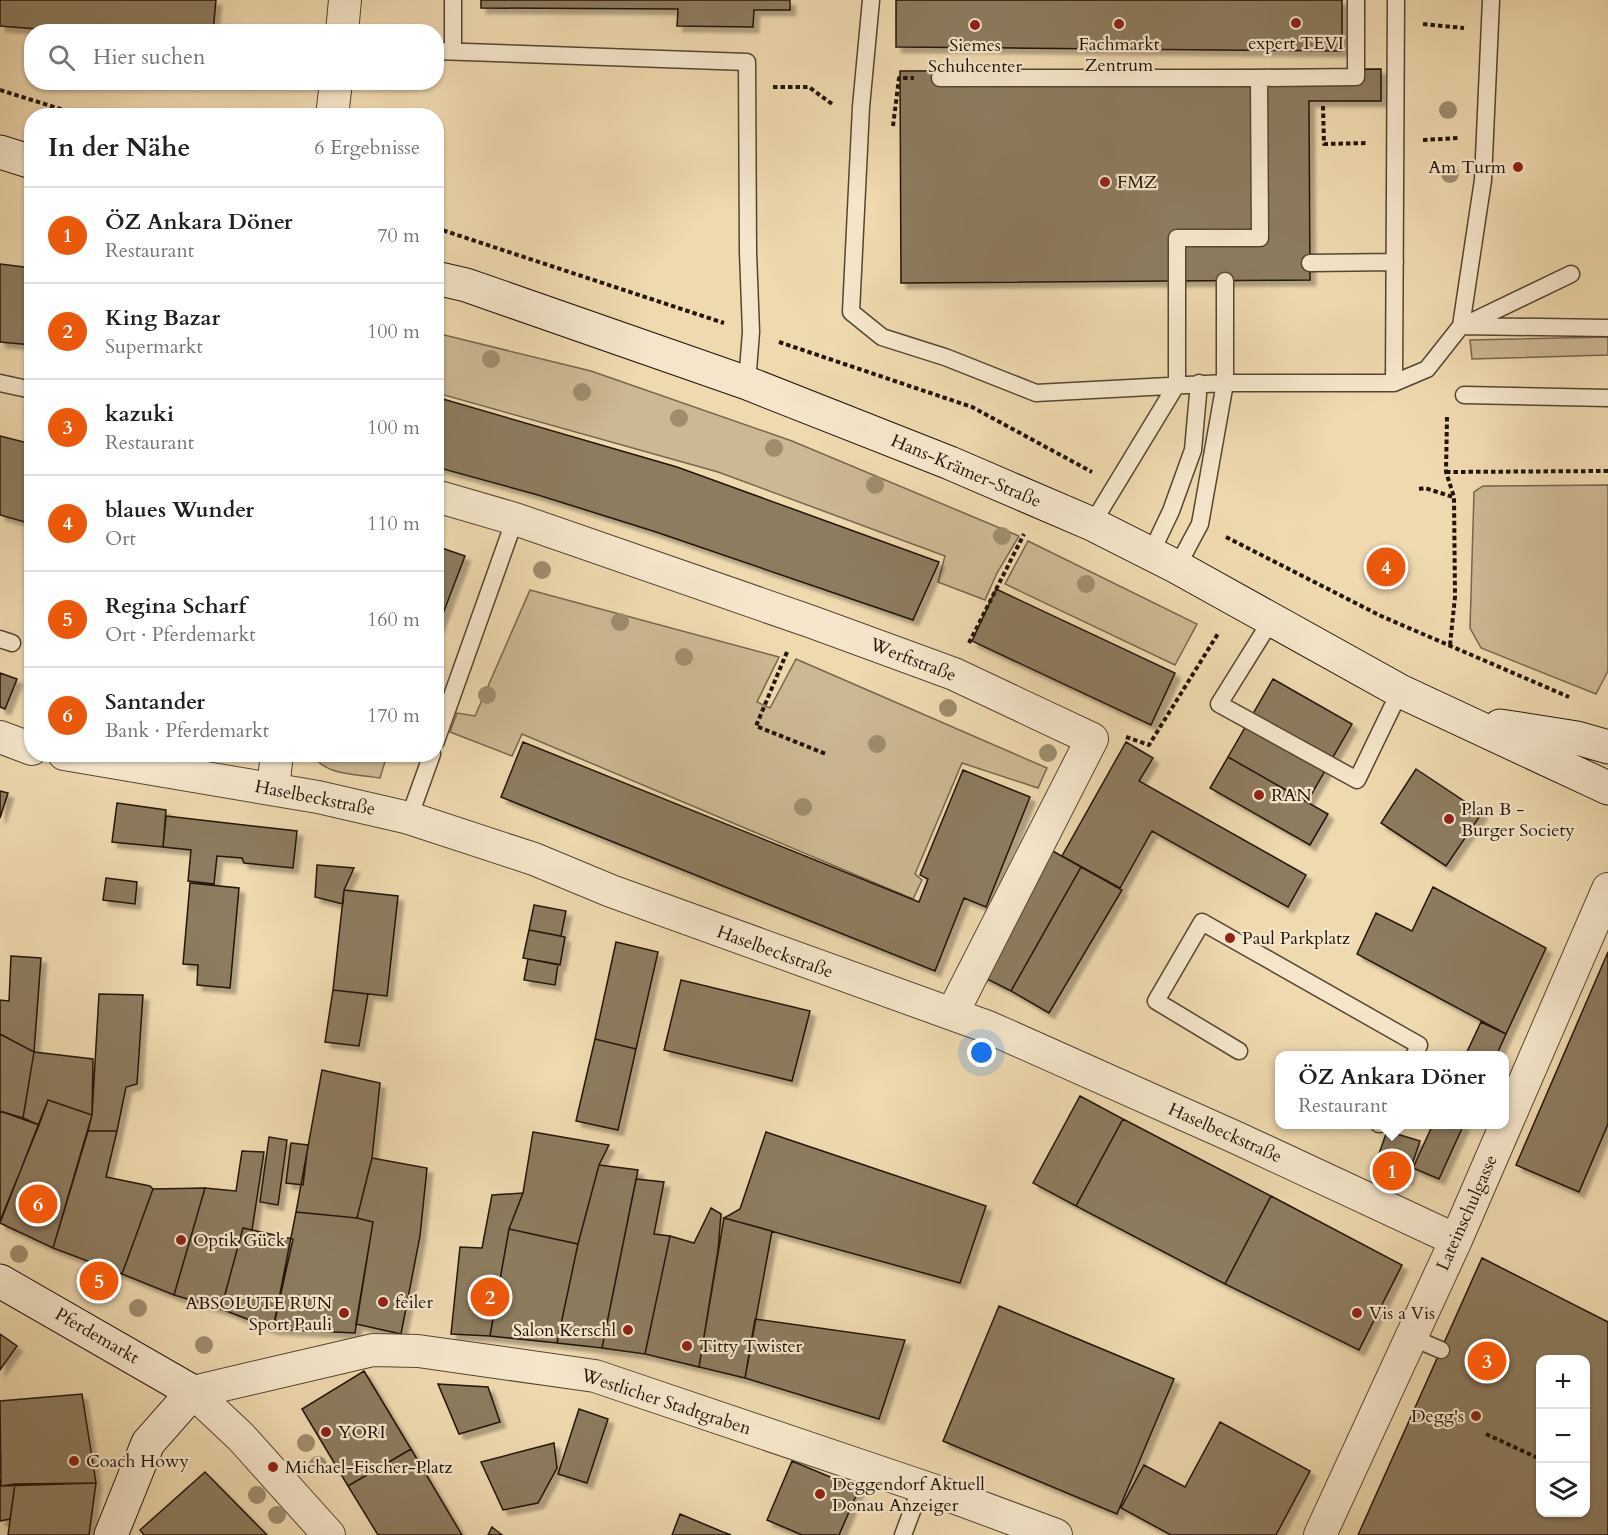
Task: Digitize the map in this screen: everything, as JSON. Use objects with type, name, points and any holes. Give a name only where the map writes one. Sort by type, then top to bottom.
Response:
[{"type":"main road","points":[[0,152],[24,160]]},
{"type":"main road","name":"Hans-Krämer-Straße","points":[[444,280],[466,285],[747,383],[950,463],[1092,524],[1164,560],[1400,691],[1471,722],[1608,788]]},
{"type":"main road","name":"Hans-Krämer-Straße","points":[[1471,722],[1577,738],[1608,747]]},
{"type":"main road","name":"Pferdemarkt","points":[[0,1281],[193,1392]]},
{"type":"main road","points":[[111,1535],[148,1443],[193,1392]]},
{"type":"street","points":[[343,24],[345,0]]},
{"type":"street","points":[[333,108],[335,90]]},
{"type":"street","name":"Werftstraße","points":[[444,498],[516,519],[954,674],[1092,739]]},
{"type":"street","points":[[0,737],[24,745]]},
{"type":"street","points":[[952,1014],[1092,739]]},
{"type":"street","name":"Haselbeckstraße","points":[[113,762],[273,788],[409,818],[534,859],[621,896],[997,1031],[1237,1138],[1456,1240]]},
{"type":"street","points":[[273,788],[276,762]]},
{"type":"street","name":"Lateinschulgasse","points":[[1509,1118],[1608,889]]},
{"type":"street","name":"Lateinschulgasse","points":[[1320,1535],[1456,1240],[1504,1129]]},
{"type":"street","name":"Westlicher Stadtgraben","points":[[193,1392],[373,1350],[418,1351],[595,1376],[1056,1535]]},
{"type":"street","points":[[193,1392],[241,1437],[329,1535]]},
{"type":"lane","points":[[453,0],[445,51],[747,62],[747,252],[751,332],[747,383]]},
{"type":"lane","points":[[871,0],[861,107],[851,312],[882,337],[945,357],[1036,393],[1225,382],[1394,383],[1427,369],[1461,326],[1571,274]]},
{"type":"lane","points":[[940,78],[1356,77],[1356,0]]},
{"type":"lane","points":[[1394,383],[1396,0]]},
{"type":"lane","points":[[1461,326],[1483,180],[1491,0]]},
{"type":"lane","points":[[1092,524],[1177,384],[1177,238],[1260,238],[1259,78]]},
{"type":"lane","points":[[1310,263],[1395,262]]},
{"type":"lane","points":[[1164,560],[1200,524],[1225,382],[1225,281]]},
{"type":"lane","points":[[1461,326],[1608,328]]},
{"type":"lane","points":[[0,383],[24,388]]},
{"type":"lane","points":[[1164,560],[1171,511],[1193,450],[1199,383]]},
{"type":"lane","points":[[1464,395],[1608,398]]},
{"type":"lane","points":[[444,719],[516,519]]},
{"type":"lane","points":[[1272,619],[1219,704],[1357,780],[1400,691]]},
{"type":"lane","points":[[409,818],[429,762]]},
{"type":"lane","points":[[1239,1051],[1156,1001],[1202,922],[1419,1045],[1416,1051]]},
{"type":"lane","points":[[1411,1337],[1441,1350]]},
{"type":"lane","points":[[903,1535],[921,1487]]},
{"type":"path","points":[[1396,21],[1488,31]]},
{"type":"path","points":[[893,126],[899,78]]},
{"type":"path","points":[[809,87],[839,109]]},
{"type":"path","points":[[0,90],[57,108]]},
{"type":"path","points":[[1323,101],[1324,144]]},
{"type":"path","points":[[1417,141],[1444,138]]},
{"type":"path","points":[[444,231],[972,407],[1117,486]]},
{"type":"path","points":[[1447,406],[1446,472],[1454,497],[1455,597],[1450,645]]},
{"type":"path","points":[[1446,472],[1608,471]]},
{"type":"path","points":[[1419,489],[1425,488],[1454,497]]},
{"type":"path","points":[[1200,524],[1381,616],[1576,700]]},
{"type":"path","points":[[954,674],[1027,528]]},
{"type":"path","points":[[1092,739],[1111,731],[1149,745],[1219,632],[1236,600]]},
{"type":"path","points":[[801,618],[756,726],[826,754]]},
{"type":"path","points":[[1486,1434],[1536,1457]]},
{"type":"shaded area","points":[[444,335],[591,371],[792,441],[1019,536],[997,573],[985,600],[938,582],[945,556],[718,472],[444,395]]},
{"type":"shaded area","points":[[1608,337],[1608,355],[1472,359],[1470,340]]},
{"type":"shaded area","points":[[1608,485],[1608,671],[1596,694],[1481,648],[1470,628],[1474,492],[1483,486]]},
{"type":"shaded area","points":[[1028,541],[1197,624],[1175,665],[1005,584]]},
{"type":"shaded area","points":[[530,590],[779,657],[757,702],[770,708],[796,659],[1047,768],[1038,788],[962,763],[915,874],[922,880],[913,899],[522,734],[512,756],[450,732],[457,713],[475,716]]},
{"type":"shaded area","points":[[318,762],[385,762],[380,778],[352,775],[325,767]]},
{"type":"building","points":[[0,0],[216,0],[214,24],[24,24],[24,28],[0,26]]},
{"type":"building","points":[[481,0],[790,0],[790,10],[754,10],[753,27],[677,26],[678,9],[481,8]]},
{"type":"building","name":"Fachmarkt Zentrum","points":[[896,0],[1342,0],[1342,51],[896,47]]},
{"type":"building","name":"FMZ","points":[[1381,69],[1381,101],[1309,101],[1310,280],[901,283],[900,71]]},
{"type":"building","points":[[0,264],[24,267],[24,344],[0,342]]},
{"type":"building","points":[[444,399],[677,467],[939,562],[913,620],[656,532],[538,495],[444,469]]},
{"type":"building","points":[[0,436],[24,442],[24,522],[0,515]]},
{"type":"building","points":[[444,549],[465,556],[444,611]]},
{"type":"building","points":[[996,589],[1175,673],[1151,725],[972,641]]},
{"type":"building","points":[[0,673],[17,679],[5,709],[0,707]]},
{"type":"building","points":[[1273,679],[1352,724],[1307,802],[1228,757]]},
{"type":"building","points":[[523,742],[919,902],[928,879],[920,875],[963,770],[1030,797],[986,907],[964,898],[935,971],[501,797]]},
{"type":"building","points":[[1126,742],[1153,758],[1139,781],[1306,875],[1288,907],[1152,831],[1120,888],[1062,856]]},
{"type":"building","name":"RAN","points":[[1228,757],[1328,814],[1310,845],[1210,788]]},
{"type":"building","points":[[1416,769],[1482,813],[1446,866],[1381,823]]},
{"type":"building","points":[[0,791],[8,793],[0,818]]},
{"type":"building","points":[[117,803],[166,810],[163,847],[112,842]]},
{"type":"building","points":[[166,816],[297,831],[293,868],[244,863],[242,858],[217,856],[214,884],[188,881],[191,850],[163,847]]},
{"type":"building","points":[[1051,850],[1081,867],[1011,991],[981,976]]},
{"type":"building","points":[[317,865],[354,868],[344,890],[343,904],[315,897]]},
{"type":"building","points":[[1081,867],[1122,890],[1049,1013],[1011,991]]},
{"type":"building","points":[[106,878],[137,882],[135,904],[103,900]]},
{"type":"building","points":[[190,883],[239,888],[230,988],[197,985],[198,965],[183,964]]},
{"type":"building","points":[[1433,887],[1546,948],[1506,1034],[1357,954],[1376,913],[1412,931]]},
{"type":"building","points":[[344,890],[398,896],[387,996],[333,990]]},
{"type":"building","points":[[534,905],[566,911],[561,936],[529,930]]},
{"type":"building","points":[[529,930],[565,937],[560,965],[523,958]]},
{"type":"building","points":[[616,942],[658,952],[636,1049],[595,1039]]},
{"type":"building","points":[[1608,952],[1608,1124],[1579,1192],[1516,1165]]},
{"type":"building","points":[[11,956],[41,958],[34,1052],[0,1034],[0,1000],[9,1001]]},
{"type":"building","points":[[528,959],[558,964],[555,985],[524,980]]},
{"type":"building","points":[[681,980],[810,1011],[792,1081],[664,1050]]},
{"type":"building","points":[[333,990],[368,994],[359,1046],[325,1042]]},
{"type":"building","points":[[99,994],[143,995],[137,1084],[126,1087],[117,1131],[88,1131],[92,1115]]},
{"type":"building","points":[[1481,1022],[1506,1034],[1498,1051],[1467,1051]]},
{"type":"building","points":[[0,1034],[34,1052],[23,1118],[0,1111]]},
{"type":"building","points":[[595,1039],[636,1049],[618,1130],[576,1121]]},
{"type":"building","points":[[34,1052],[93,1059],[92,1115],[48,1100],[39,1125],[23,1118]]},
{"type":"building","points":[[322,1070],[380,1083],[372,1158],[357,1218],[296,1212]]},
{"type":"building","points":[[1080,1096],[1123,1119],[1076,1206],[1033,1183]]},
{"type":"building","points":[[48,1100],[92,1115],[53,1248],[0,1223]]},
{"type":"building","points":[[0,1111],[39,1125],[0,1221]]},
{"type":"building","points":[[1123,1119],[1271,1196],[1225,1284],[1076,1206]]},
{"type":"building","points":[[1431,1129],[1462,1129],[1439,1179],[1413,1168]]},
{"type":"building","points":[[88,1131],[117,1131],[106,1177],[150,1186],[153,1189],[122,1274],[53,1248]]},
{"type":"building","points":[[1387,1131],[1420,1141],[1407,1179],[1374,1168]]},
{"type":"building","points":[[533,1132],[609,1145],[599,1165],[578,1244],[509,1229],[523,1193]]},
{"type":"building","points":[[766,1132],[986,1206],[960,1283],[724,1218],[740,1209]]},
{"type":"building","points":[[269,1137],[287,1140],[278,1205],[260,1202]]},
{"type":"building","points":[[291,1143],[308,1145],[303,1185],[286,1183]]},
{"type":"building","points":[[242,1151],[264,1152],[252,1230],[243,1228],[221,1309],[174,1295],[205,1188],[236,1191]]},
{"type":"building","points":[[372,1158],[427,1168],[420,1236],[401,1334],[356,1324],[373,1222],[357,1218]]},
{"type":"building","points":[[599,1165],[638,1170],[602,1348],[557,1343],[578,1244]]},
{"type":"building","points":[[636,1179],[664,1182],[654,1234],[670,1236],[645,1354],[602,1348]]},
{"type":"building","points":[[205,1188],[174,1295],[122,1274],[153,1189]]},
{"type":"building","points":[[523,1193],[509,1229],[490,1336],[451,1334],[460,1247],[482,1248],[492,1195]]},
{"type":"building","points":[[1271,1196],[1402,1265],[1359,1350],[1225,1284]]},
{"type":"building","points":[[711,1208],[721,1214],[718,1250],[699,1367],[645,1354],[670,1236],[694,1243]]},
{"type":"building","points":[[296,1212],[357,1218],[373,1222],[355,1333],[273,1329]]},
{"type":"building","points":[[724,1218],[772,1231],[745,1378],[699,1367]]},
{"type":"building","points":[[243,1228],[293,1239],[273,1329],[221,1309]]},
{"type":"building","points":[[509,1229],[578,1244],[557,1343],[490,1336]]},
{"type":"building","name":"Degg's","points":[[1482,1258],[1608,1322],[1608,1535],[1358,1535]]},
{"type":"building","points":[[999,1306],[1174,1379],[1117,1514],[943,1441]]},
{"type":"building","points":[[755,1319],[905,1340],[879,1419],[745,1378]]},
{"type":"building","points":[[0,1334],[17,1346],[0,1370]]},
{"type":"building","points":[[364,1371],[411,1449],[348,1486],[302,1409]]},
{"type":"building","points":[[438,1384],[488,1387],[500,1422],[459,1434]]},
{"type":"building","points":[[82,1394],[96,1483],[1,1486],[0,1401]]},
{"type":"building","points":[[579,1409],[608,1419],[587,1483],[558,1474]]},
{"type":"building","points":[[1220,1422],[1310,1471],[1276,1535],[1171,1535],[1121,1508],[1144,1465],[1185,1487]]},
{"type":"building","points":[[554,1443],[557,1468],[538,1503],[503,1510],[481,1462]]},
{"type":"building","points":[[411,1449],[462,1535],[378,1535],[348,1486]]},
{"type":"building","points":[[792,1461],[859,1489],[839,1535],[802,1535],[767,1520]]},
{"type":"building","points":[[205,1472],[267,1535],[144,1535],[140,1530]]},
{"type":"building","points":[[0,1478],[1,1486],[15,1484],[10,1519],[0,1521]]},
{"type":"building","points":[[96,1483],[89,1535],[8,1535],[15,1484]]},
{"type":"building","points":[[680,1514],[723,1532],[731,1535],[672,1535]]},
{"type":"building","points":[[492,1527],[502,1535],[488,1535]]},
{"type":"place","name":"expert TEVI","points":[[1296,23]]},
{"type":"place","name":"Fachmarkt Zentrum","points":[[1119,24]]},
{"type":"place","name":"Siemes Schuhcenter","points":[[975,25]]},
{"type":"place","name":"Am Turm","points":[[1518,167]]},
{"type":"place","name":"FMZ","points":[[1105,182]]},
{"type":"place","name":"blaues Wunder","points":[[1386,567]]},
{"type":"place","name":"RAN","points":[[1259,795]]},
{"type":"place","name":"Plan B - Burger Society","points":[[1449,819]]},
{"type":"place","name":"Paul Parkplatz","points":[[1230,938]]},
{"type":"place","name":"ÖZ Ankara Döner","points":[[1392,1171]]},
{"type":"place","name":"Santander","points":[[38,1204]]},
{"type":"place","name":"Optik Gück","points":[[181,1240]]},
{"type":"place","name":"Regina Scharf","points":[[99,1281]]},
{"type":"place","name":"King Bazar","points":[[490,1297]]},
{"type":"place","name":"feiler","points":[[383,1302]]},
{"type":"place","name":"ABSOLUTE RUN Sport Pauli","points":[[344,1313]]},
{"type":"place","name":"Vis a Vis","points":[[1357,1313]]},
{"type":"place","name":"Salon Kerschl","points":[[628,1330]]},
{"type":"place","name":"Titty Twister","points":[[687,1346]]},
{"type":"place","name":"kazuki","points":[[1487,1361]]},
{"type":"place","name":"Degg's","points":[[1476,1416]]},
{"type":"place","name":"YORI","points":[[326,1432]]},
{"type":"place","name":"Coach Howy","points":[[74,1461]]},
{"type":"place","name":"Michael-Fischer-Platz","points":[[273,1467]]},
{"type":"place","name":"Deggendorf Aktuell Donau Anzeiger","points":[[820,1494]]}]
